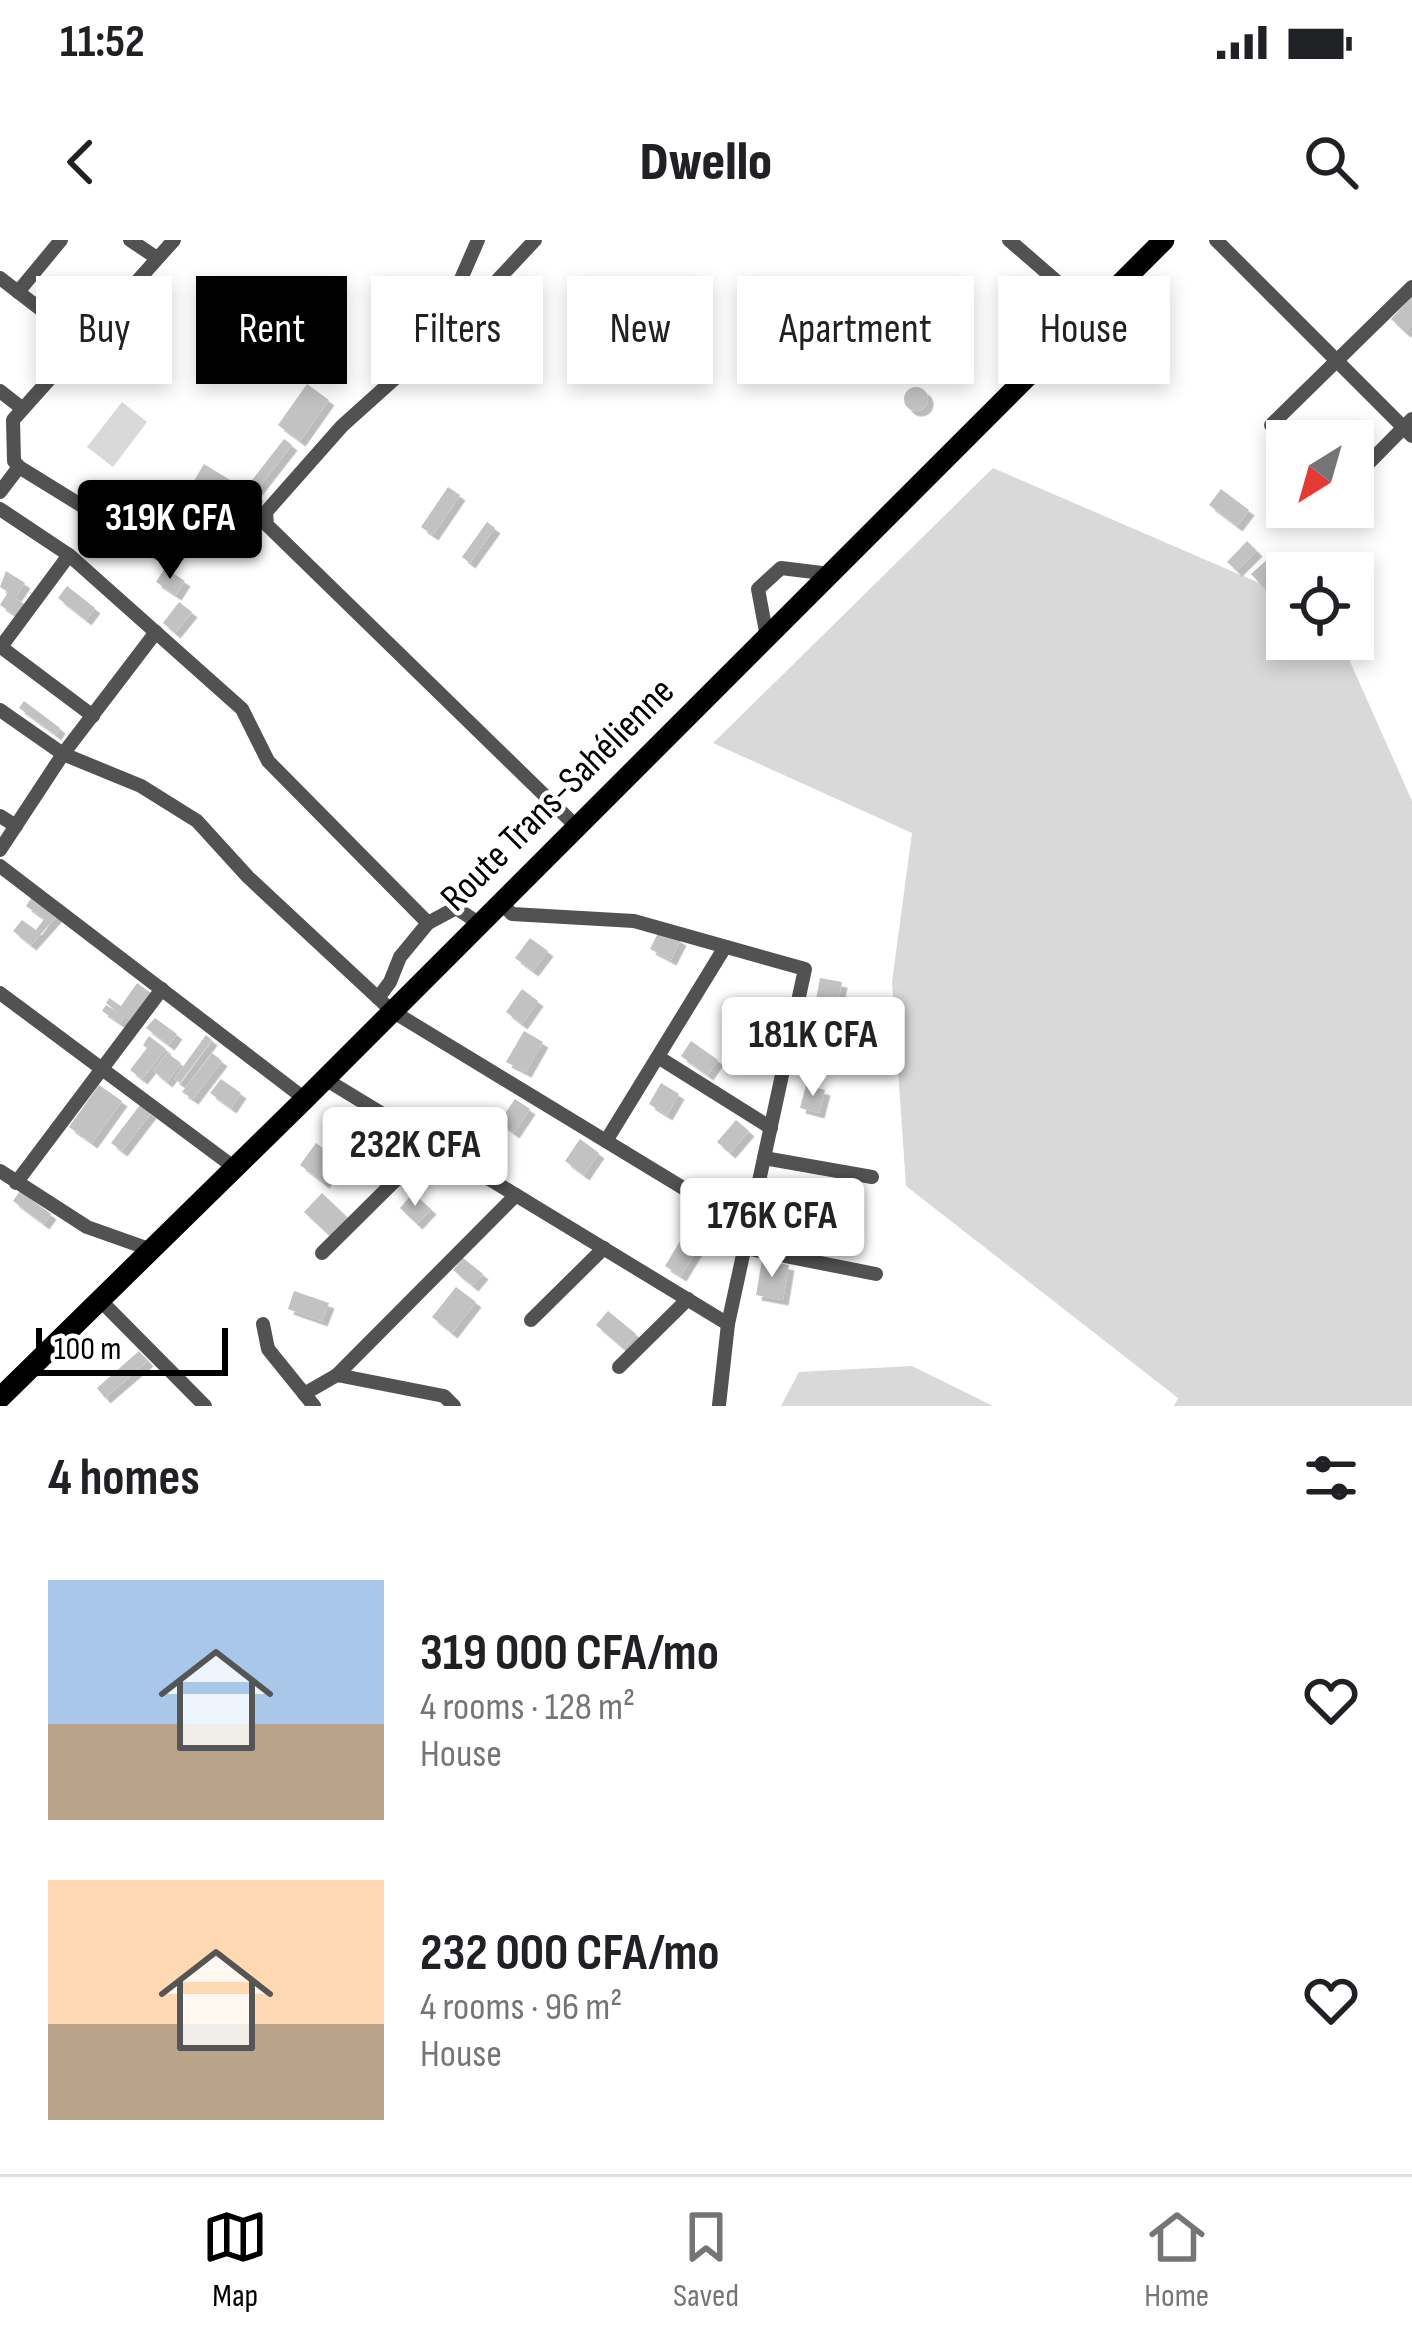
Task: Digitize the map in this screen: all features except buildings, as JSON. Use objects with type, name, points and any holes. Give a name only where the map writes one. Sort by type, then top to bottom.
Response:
[{"type":"highway","name":"Route Trans-Sahélienne","points":[[1128,276],[1164,240]]},
{"type":"highway","name":"Route Trans-Sahélienne","points":[[0,1398],[325,1079],[385,1004],[480,924],[1020,384]]},
{"type":"street","points":[[18,292],[61,240]]},
{"type":"street","points":[[130,240],[158,258]]},
{"type":"street","points":[[142,276],[174,240]]},
{"type":"street","points":[[462,276],[478,240]]},
{"type":"street","points":[[501,276],[535,240]]},
{"type":"street","points":[[1009,240],[1050,276]]},
{"type":"street","points":[[1216,240],[1409,428],[1374,459]]},
{"type":"street","points":[[0,278],[36,306]]},
{"type":"street","points":[[1276,420],[1412,287]]},
{"type":"street","points":[[45,384],[13,420],[14,461],[173,562]]},
{"type":"street","points":[[388,384],[342,427],[266,512],[267,525],[577,827]]},
{"type":"street","points":[[0,391],[23,409]]},
{"type":"street","points":[[0,491],[19,467]]},
{"type":"street","points":[[0,509],[69,555],[242,709],[268,761],[428,923]]},
{"type":"street","points":[[69,555],[0,648],[93,716]]},
{"type":"street","points":[[767,637],[758,589],[781,568],[830,574]]},
{"type":"street","points":[[0,850],[63,754],[156,632]]},
{"type":"street","points":[[0,710],[63,754],[142,786],[196,821],[248,877],[385,1004],[749,1228]]},
{"type":"street","points":[[0,816],[16,826]]},
{"type":"street","points":[[0,866],[305,1099]]},
{"type":"street","points":[[501,903],[512,914],[634,921],[806,969],[728,1324],[719,1405]]},
{"type":"street","points":[[385,1004],[400,957],[428,923],[456,908],[480,924]]},
{"type":"street","points":[[606,1141],[725,946]]},
{"type":"street","points":[[16,1183],[162,988]]},
{"type":"street","points":[[0,993],[235,1168]]},
{"type":"street","points":[[658,1057],[771,1128]]},
{"type":"street","points":[[325,1079],[728,1324]]},
{"type":"street","points":[[322,1252],[431,1144]]},
{"type":"street","points":[[764,1159],[872,1177]]},
{"type":"street","points":[[0,1171],[87,1227],[152,1250]]},
{"type":"street","points":[[263,1324],[268,1349],[309,1400],[516,1195]]},
{"type":"street","points":[[531,1319],[604,1248]]},
{"type":"street","points":[[745,1249],[876,1274]]},
{"type":"street","points":[[619,1367],[688,1299]]},
{"type":"street","points":[[100,1300],[206,1406]]},
{"type":"street","points":[[337,1375],[444,1396],[454,1406]]},
{"type":"street","points":[[176,1406],[191,1391]]},
{"type":"shaded area","points":[[122,402],[147,422],[113,467],[87,447]]},
{"type":"shaded area","points":[[993,468],[1266,586],[1266,660],[1349,660],[1412,801],[1412,1406],[1174,1406],[1178,1398],[906,1186],[892,982],[912,833],[713,743]]},
{"type":"shaded area","points":[[912,1366],[993,1406],[781,1406],[799,1372]]}]
